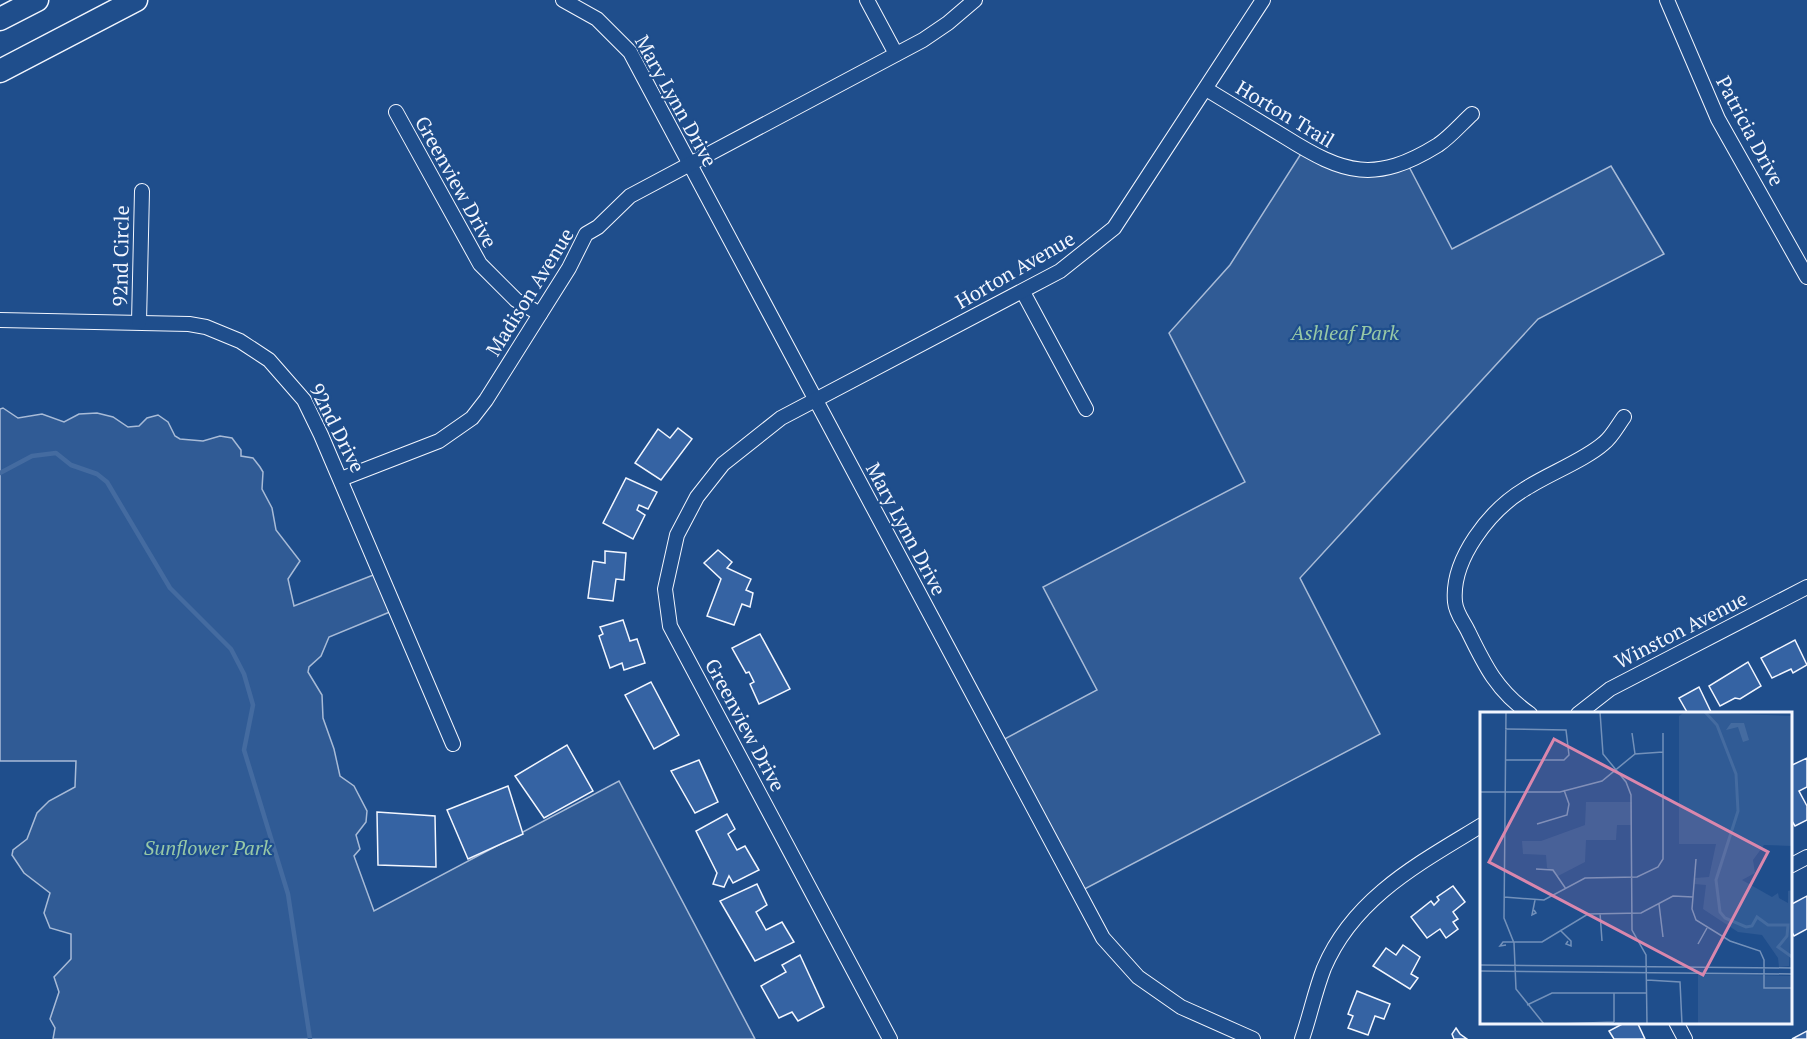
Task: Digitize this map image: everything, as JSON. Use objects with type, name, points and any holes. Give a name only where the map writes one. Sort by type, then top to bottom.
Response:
[{"type":"main road","points":[[0,20],[37,0]]},
{"type":"main road","points":[[0,71],[136,0]]},
{"type":"street","name":"Mary Lynn Drive","points":[[562,0],[597,19],[630,52],[1103,938],[1138,977],[1181,1007],[1253,1039]]},
{"type":"street","points":[[867,0],[896,54]]},
{"type":"street","name":"Madison Avenue","points":[[341,478],[439,441],[472,418],[486,400],[540,314],[586,234],[598,227],[630,196],[896,54],[948,23],[975,0]]},
{"type":"street","name":"Horton Avenue","points":[[757,436],[781,418],[1060,271],[1114,228],[1263,0]]},
{"type":"street","name":"Patricia Drive","points":[[1667,0],[1718,119],[1807,277]]},
{"type":"street","name":"Horton Trail","points":[[1206,89],[1323,161],[1360,171],[1379,170],[1406,161],[1439,144],[1472,114]]},
{"type":"street","name":"Greenview Drive","points":[[396,112],[480,264],[507,292],[540,314]]},
{"type":"street","name":"92nd Circle","points":[[139,322],[142,191]]},
{"type":"street","points":[[1023,292],[1086,409]]},
{"type":"street","name":"92nd Drive","points":[[0,320],[189,324],[206,327],[240,340],[269,360],[304,400],[341,478],[453,744]]},
{"type":"street","points":[[1527,712],[1509,699],[1482,663],[1455,602],[1459,572],[1484,527],[1507,502],[1523,490],[1604,443],[1624,417]]},
{"type":"street","name":"Greenview Drive","points":[[757,436],[723,464],[697,497],[677,535],[671,555],[665,589],[665,608],[670,626],[890,1039]]},
{"type":"street","name":"Winston Avenue","points":[[1580,712],[1610,688],[1807,587]]},
{"type":"street","points":[[1302,1039],[1324,969],[1346,930],[1374,897],[1398,878],[1426,857],[1480,826]]},
{"type":"street","points":[[1792,865],[1807,857]]},
{"type":"street","points":[[1677,1024],[1685,1039]]},
{"type":"shaded area","name":"Ashleaf Park","points":[[1304,149],[1341,168],[1406,161],[1452,249],[1611,166],[1664,254],[1538,319],[1300,578],[1380,734],[1077,893],[997,743],[1097,690],[1043,587],[1245,482],[1169,333],[1230,265]]},
{"type":"shaded area","points":[[3,408],[18,418],[42,414],[64,422],[79,414],[97,413],[113,417],[128,427],[139,426],[147,418],[158,415],[168,422],[175,436],[180,439],[203,441],[220,436],[232,438],[241,450],[241,456],[253,458],[263,472],[262,489],[272,508],[276,530],[300,561],[288,579],[294,606],[381,572],[397,609],[329,637],[321,656],[309,667],[308,672],[322,695],[323,718],[334,749],[340,776],[354,786],[367,811],[366,822],[356,835],[360,849],[354,856],[374,911],[619,781],[755,1039],[53,1039],[55,1028],[50,1019],[59,992],[54,977],[71,959],[71,934],[50,928],[44,913],[50,893],[24,873],[12,855],[13,850],[27,839],[37,813],[49,801],[75,787],[76,761],[0,761],[0,409]]},
{"type":"building","points":[[678,428],[692,439],[661,480],[635,463],[658,429],[670,438]]},
{"type":"building","points":[[626,478],[657,492],[648,509],[639,505],[637,510],[645,515],[633,539],[603,523]]},
{"type":"building","points":[[718,550],[732,562],[727,568],[751,579],[746,590],[753,593],[750,607],[742,604],[734,625],[707,616],[721,579],[704,563]]},
{"type":"building","points":[[605,551],[626,553],[624,580],[616,579],[613,601],[588,598],[593,561],[605,563]]},
{"type":"building","points":[[623,620],[630,641],[637,639],[645,663],[624,670],[622,663],[610,668],[599,636],[603,634],[600,627]]},
{"type":"building","points":[[760,634],[790,689],[759,704],[750,684],[754,682],[749,672],[746,673],[732,648]]},
{"type":"building","points":[[1795,640],[1807,665],[1793,673],[1791,669],[1772,678],[1761,658]]},
{"type":"building","points":[[1748,662],[1761,686],[1740,699],[1735,698],[1720,706],[1709,686]]},
{"type":"building","points":[[651,682],[679,735],[654,749],[625,695]]},
{"type":"building","points":[[1699,687],[1711,712],[1687,712],[1679,698]]},
{"type":"building","points":[[567,745],[593,791],[544,818],[515,776]]},
{"type":"building","points":[[1807,758],[1807,787],[1799,791],[1807,806],[1807,820],[1795,826],[1792,821],[1792,765]]},
{"type":"building","points":[[699,760],[718,802],[695,813],[671,771]]},
{"type":"building","points":[[508,786],[523,834],[468,859],[447,810]]},
{"type":"building","points":[[377,812],[435,816],[436,867],[378,865]]},
{"type":"building","points":[[727,814],[735,829],[728,834],[737,850],[745,846],[759,870],[733,883],[729,876],[724,887],[713,884],[717,873],[696,831]]},
{"type":"building","points":[[757,884],[767,905],[756,912],[766,930],[782,922],[794,942],[755,961],[720,901]]},
{"type":"building","points":[[1453,886],[1465,902],[1453,912],[1458,919],[1453,922],[1458,929],[1446,938],[1440,929],[1427,938],[1411,917],[1431,901],[1434,905],[1439,900],[1437,897]]},
{"type":"building","points":[[1807,896],[1807,929],[1794,936],[1792,932],[1792,904]]},
{"type":"building","points":[[1403,945],[1420,957],[1411,974],[1418,978],[1410,989],[1373,966],[1386,948],[1396,955]]},
{"type":"building","points":[[800,955],[824,1007],[798,1021],[792,1012],[779,1018],[761,986],[786,972],[782,965]]},
{"type":"building","points":[[1357,991],[1390,1004],[1384,1019],[1375,1016],[1368,1035],[1348,1028],[1353,1016],[1348,1014]]},
{"type":"building","points":[[1622,1024],[1638,1024],[1645,1039],[1614,1039],[1609,1031]]},
{"type":"building","points":[[1456,1028],[1467,1039],[1454,1039],[1452,1034]]},
{"type":"building","points":[[1807,1031],[1807,1039],[1792,1039]]},
{"type":"waterway","points":[[0,473],[32,456],[56,453],[71,465],[97,474],[107,482],[170,588],[231,649],[244,674],[253,705],[244,750],[288,894],[310,1039]]},
{"type":"park label","name":"Sunflower Park","points":[[208,848]]}]
